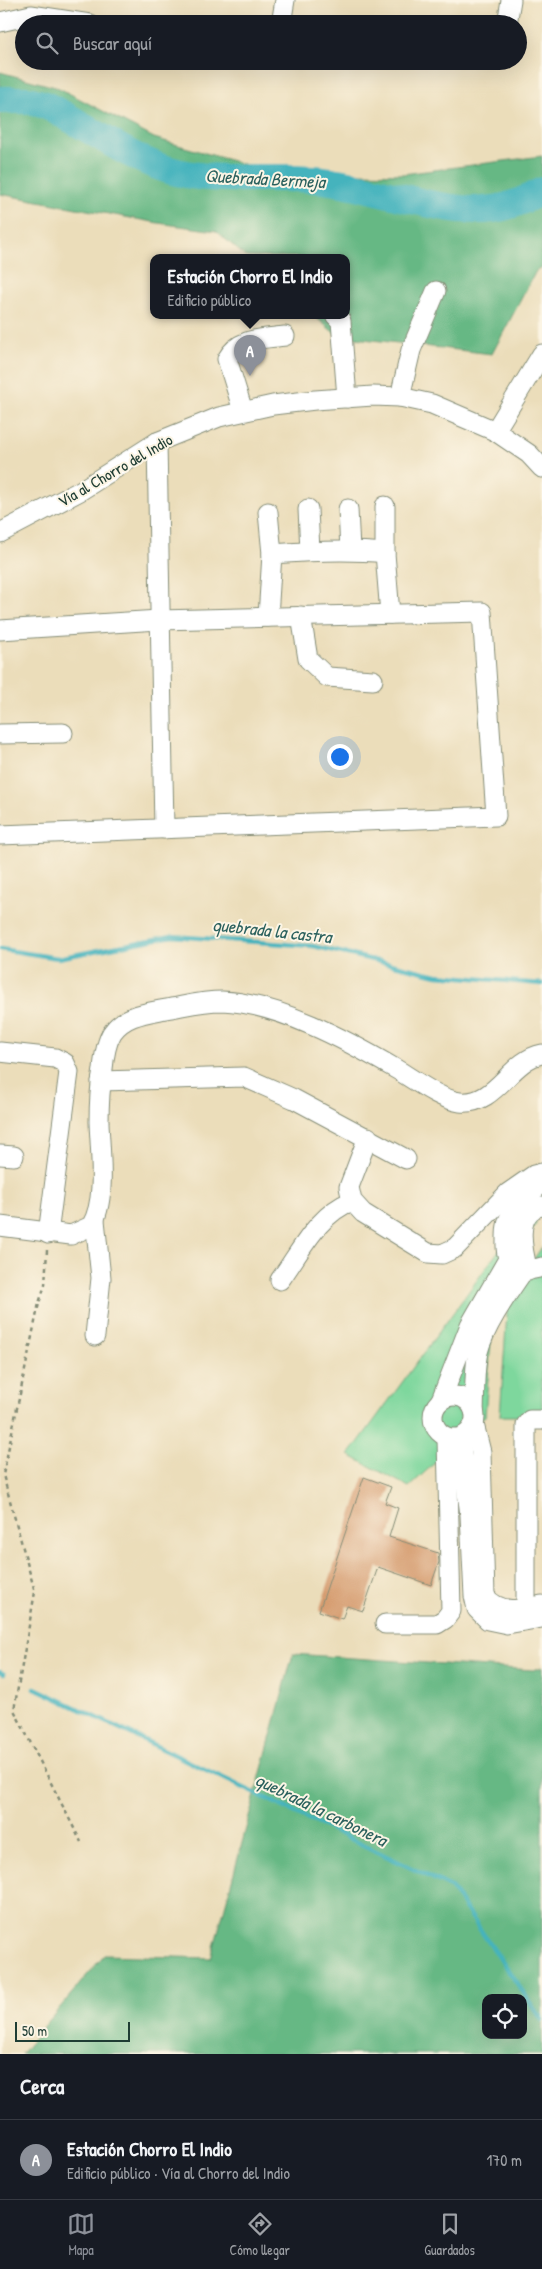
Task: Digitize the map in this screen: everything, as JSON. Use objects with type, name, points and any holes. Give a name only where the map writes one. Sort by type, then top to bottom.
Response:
[{"type":"street","points":[[282,15],[284,0]]},
{"type":"street","points":[[508,15],[510,0]]},
{"type":"street","points":[[16,15],[33,8],[58,15]]},
{"type":"street","points":[[0,22],[15,16]]},
{"type":"street","points":[[400,397],[411,350],[436,291]]},
{"type":"street","points":[[339,319],[341,321],[347,398]]},
{"type":"street","points":[[243,411],[228,359],[233,349],[247,341],[286,336]]},
{"type":"street","points":[[495,431],[542,354]]},
{"type":"street","name":"Vía al Chorro del Indio","points":[[0,534],[80,491],[157,442],[219,417],[243,411],[316,400],[400,397],[432,404],[495,431],[528,454],[542,468]]},
{"type":"street","points":[[157,442],[164,829]]},
{"type":"street","points":[[385,506],[385,553],[390,614]]},
{"type":"street","points":[[308,509],[310,550]]},
{"type":"street","points":[[348,509],[350,550]]},
{"type":"street","points":[[268,512],[272,554],[268,617]]},
{"type":"street","points":[[272,554],[310,550],[350,550],[385,553]]},
{"type":"street","points":[[0,630],[159,620],[482,612],[496,816],[0,835]]},
{"type":"street","points":[[301,616],[308,659],[327,678],[373,680]]},
{"type":"street","points":[[0,734],[63,732]]},
{"type":"street","points":[[94,1336],[101,1278],[95,1220],[101,1191],[101,1081],[109,1039],[123,1021],[138,1015],[203,1002],[240,1003],[290,1016],[391,1066],[446,1098],[460,1102],[480,1099],[528,1059],[542,1054]]},
{"type":"street","points":[[0,1052],[55,1058],[65,1063],[69,1072],[48,1234]]},
{"type":"street","points":[[101,1081],[244,1077],[294,1099],[406,1158]]},
{"type":"street","points":[[368,1137],[349,1187],[352,1201],[363,1213],[428,1253],[442,1254],[455,1248],[508,1193],[534,1175],[542,1173]]},
{"type":"street","points":[[531,1269],[512,1266],[506,1255],[506,1228],[510,1216],[523,1198],[542,1185]]},
{"type":"street","points":[[280,1280],[324,1217],[338,1206],[352,1201]]},
{"type":"street","points":[[531,1269],[523,1255],[523,1226],[527,1215],[535,1207],[542,1206]]},
{"type":"street","points":[[0,1226],[48,1234],[79,1234],[91,1226],[95,1220]]},
{"type":"street","points":[[508,1259],[470,1325],[441,1400],[433,1411],[433,1424],[441,1435],[454,1438],[466,1435],[474,1417],[477,1354],[480,1343],[509,1292],[531,1269]]},
{"type":"street","points":[[441,1400],[447,1397],[460,1397],[466,1400],[474,1417],[481,1452],[474,1596],[477,1609],[488,1620],[507,1624],[534,1613],[526,1425],[530,1420],[542,1420]]},
{"type":"street","points":[[454,1438],[477,1514]]},
{"type":"street","points":[[385,1624],[437,1624],[451,1612],[454,1438]]},
{"type":"path","points":[[48,1234],[46,1285],[36,1312],[3,1475],[34,1592],[14,1710],[81,1842]]},
{"type":"green space","points":[[0,72],[59,88],[154,138],[267,171],[403,174],[542,156],[542,268],[536,271],[492,354],[338,336],[318,319],[350,319],[350,254],[243,254],[216,231],[158,223],[0,194]]},
{"type":"green space","points":[[532,1205],[536,1224],[495,1290],[485,1416],[409,1487],[349,1455]]},
{"type":"green space","points":[[542,1247],[542,1416],[500,1416],[508,1297]]},
{"type":"green space","points":[[293,1654],[533,1670],[542,1667],[542,2054],[21,2054],[104,1955],[211,1958]]},
{"type":"building","points":[[364,1477],[391,1487],[385,1503],[398,1508],[389,1537],[438,1553],[439,1562],[431,1585],[378,1567],[363,1611],[347,1606],[342,1619],[319,1611]]},
{"type":"waterway","name":"Quebrada Bermeja","points":[[0,100],[28,100],[45,105],[137,157],[169,170],[187,174],[223,178],[313,179],[355,186],[443,207],[464,209],[485,210],[500,208],[522,201],[542,191]]},
{"type":"waterway","name":"quebrada la castra","points":[[0,949],[58,958],[172,936],[313,946],[437,975],[542,984]]},
{"type":"waterway","name":"quebrada la carbonera","points":[[0,1672],[4,1674]]},
{"type":"waterway","name":"quebrada la carbonera","points":[[35,1688],[451,1887],[542,2020]]},
{"type":"place","name":"Estación Chorro El Indio","points":[[250,376]]}]
